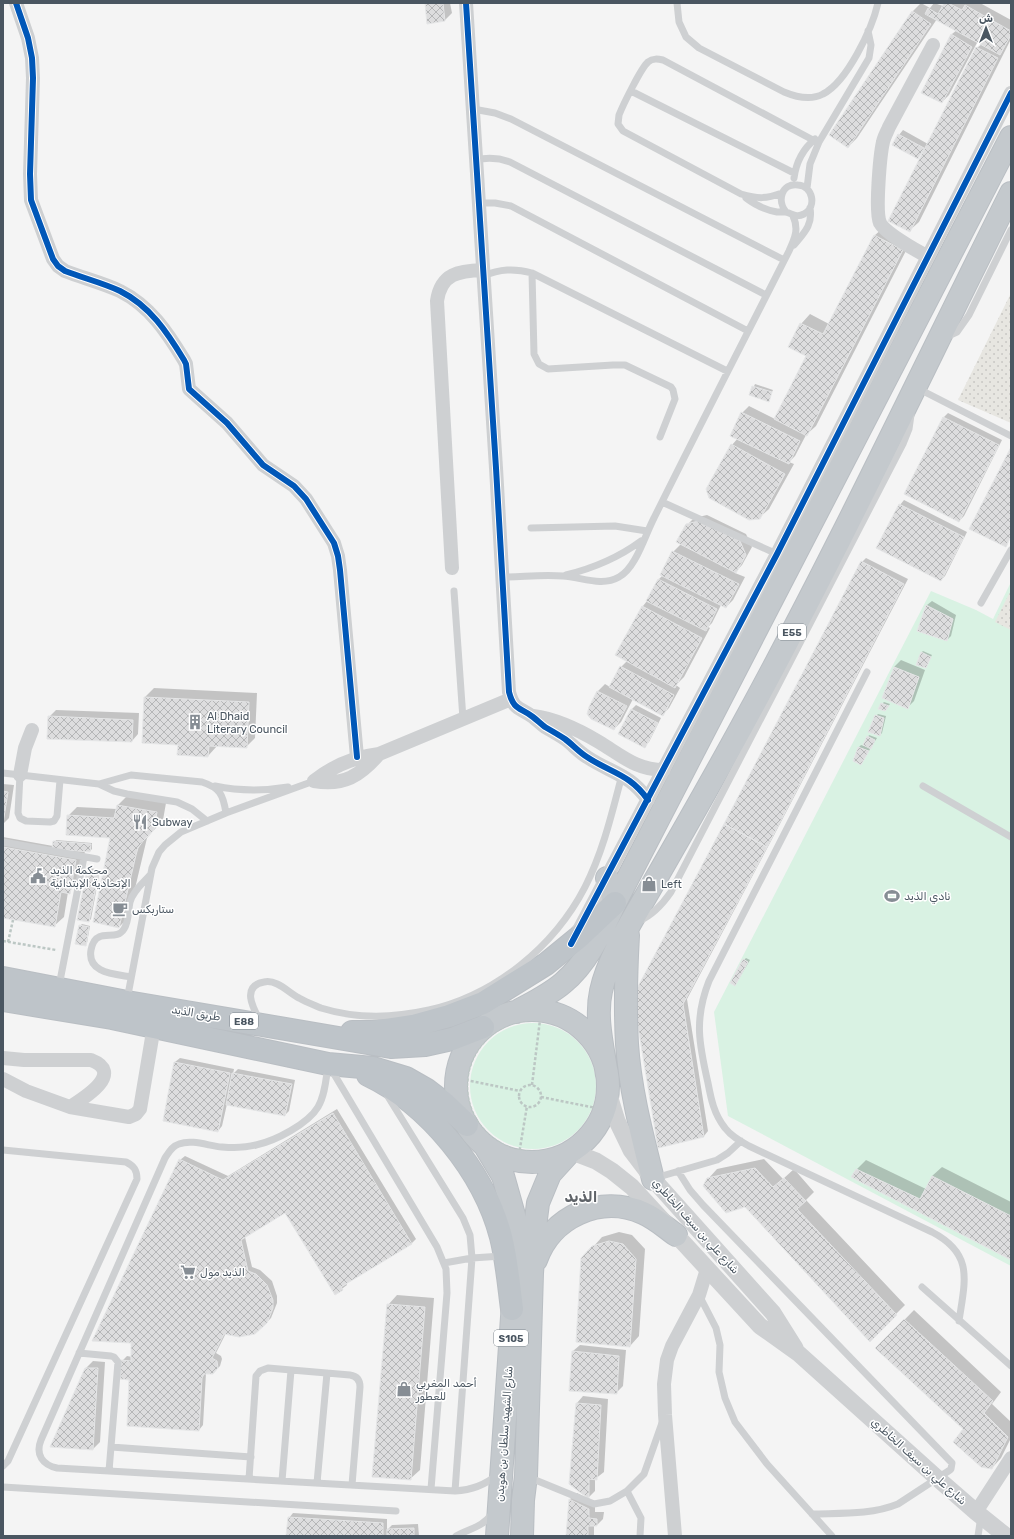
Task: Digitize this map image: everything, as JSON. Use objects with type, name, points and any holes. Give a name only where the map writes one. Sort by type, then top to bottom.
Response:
[{"type":"highway","points":[[516,1012],[546,996],[563,983],[579,968],[598,939],[615,903],[1011,137]]},
{"type":"highway","name":"E55","points":[[604,1096],[600,1016],[601,992],[610,965],[629,926],[742,726],[840,540],[1011,193]]},
{"type":"highway","points":[[607,878],[615,903]]},
{"type":"highway","points":[[309,1033],[372,1032],[413,1026],[449,1016],[483,1003],[546,964],[571,944],[615,903]]},
{"type":"highway","points":[[629,926],[626,1012],[627,1046],[633,1091],[653,1179]]},
{"type":"highway","name":"طريق الذيد","points":[[3,978],[127,1002],[391,1047],[425,1046],[483,1027]]},
{"type":"highway","name":"طريق الذيد","points":[[3,1000],[154,1026],[328,1064],[373,1068],[406,1078],[427,1090],[444,1103],[467,1125]]},
{"type":"highway","name":"E88","points":[[533,1010],[541,1016],[551,1012],[567,1018],[582,1029],[594,1042],[602,1057],[604,1096],[596,1126],[585,1140],[570,1151],[554,1158],[536,1161],[519,1155],[501,1155],[485,1146],[475,1136],[460,1113],[456,1095],[462,1079],[461,1058],[470,1041],[483,1027],[504,1015],[516,1012],[533,1010]]},
{"type":"highway","points":[[328,1064],[368,1076],[388,1086],[411,1103],[438,1128],[464,1160],[483,1191],[495,1218],[501,1239],[512,1309]]},
{"type":"highway","name":"شارع الشهيد سلطان بن هويدن","points":[[485,1146],[502,1176],[514,1215],[517,1244],[498,1536]]},
{"type":"highway","name":"شارع الشهيد سلطان بن هويدن","points":[[522,1536],[523,1500],[526,1476],[532,1273],[538,1204],[550,1174],[570,1151]]},
{"type":"highway","points":[[532,1273],[540,1251],[548,1237],[564,1221],[576,1214],[600,1206],[616,1206],[644,1213],[676,1235]]},
{"type":"street","points":[[16,3],[28,38],[32,58],[31,196],[53,259],[58,266],[66,271],[119,291],[144,307],[159,323],[184,360],[190,389],[228,423],[263,465],[300,492],[330,537],[336,550],[340,570],[357,757]]},
{"type":"street","points":[[466,3],[509,692],[511,699],[520,710],[533,716],[554,720],[572,728],[598,741],[629,761],[648,768],[664,770]]},
{"type":"street","points":[[928,257],[886,230],[880,222],[878,212],[880,158],[883,141],[933,45]]},
{"type":"street","points":[[571,944],[777,554],[1011,93]]},
{"type":"street","points":[[452,568],[437,301],[438,292],[442,284],[455,273],[464,271],[483,273]]},
{"type":"street","points":[[311,782],[339,764],[357,757],[379,754],[511,699]]},
{"type":"street","points":[[533,716],[545,726],[567,740],[585,756],[622,775],[632,782],[641,790],[648,800]]},
{"type":"street","points":[[20,775],[25,748],[32,730]]},
{"type":"street","points":[[311,782],[333,782],[351,778],[367,768],[379,754]]},
{"type":"street","points":[[622,775],[629,761]]},
{"type":"street","points":[[3,1079],[26,1091],[70,1107],[122,1117],[130,1117],[136,1114],[140,1109],[154,1026]]},
{"type":"street","points":[[3,1058],[24,1060],[91,1060],[97,1062],[102,1067],[104,1073],[102,1081],[88,1096],[70,1107]]},
{"type":"street","name":"شارع علي بن سيف الخاطري","points":[[604,1096],[631,1150],[653,1179],[773,1313],[798,1353]]},
{"type":"street","name":"شارع علي بن سيف الخاطري","points":[[570,1151],[596,1161],[612,1171],[632,1187],[760,1326],[798,1353],[937,1478],[1006,1536]]},
{"type":"street","points":[[675,1536],[665,1415],[664,1384],[667,1360],[683,1323],[699,1295],[707,1269]]},
{"type":"street","points":[[978,1514],[1011,1458]]},
{"type":"lane","points":[[677,3],[678,22],[686,37],[699,48],[796,97],[810,98],[822,95],[833,87],[852,64],[868,31],[878,3]]},
{"type":"lane","points":[[807,188],[808,176],[814,153],[825,132],[867,64],[871,52],[868,31]]},
{"type":"lane","points":[[810,208],[806,213],[799,216],[766,210],[741,194],[623,131],[618,124],[619,115],[646,64],[654,59],[659,59],[813,140]]},
{"type":"lane","points":[[631,91],[794,174]]},
{"type":"lane","points":[[473,109],[495,113],[511,119],[784,260]]},
{"type":"lane","points":[[793,184],[794,174],[803,152],[813,140],[825,132]]},
{"type":"lane","points":[[476,160],[496,158],[510,162],[766,295]]},
{"type":"lane","points":[[502,577],[562,576],[600,582],[618,578],[626,572],[632,564],[727,371],[796,236],[796,222],[782,207],[780,200],[782,193],[787,187],[793,184],[801,185],[807,188],[811,194],[811,220],[809,226],[789,251]]},
{"type":"lane","points":[[741,194],[755,198],[769,198],[782,193]]},
{"type":"lane","points":[[479,203],[495,202],[511,206],[748,330]]},
{"type":"lane","points":[[937,341],[957,332],[969,315],[1011,230]]},
{"type":"lane","points":[[483,273],[504,270],[523,270],[532,273],[727,371]]},
{"type":"lane","points":[[532,273],[534,354],[539,364],[543,367],[554,370],[625,365],[667,385],[673,390],[674,399],[660,437]]},
{"type":"lane","points":[[916,388],[1011,436]]},
{"type":"lane","points":[[662,502],[777,554]]},
{"type":"lane","points":[[531,528],[615,526],[647,531]]},
{"type":"lane","points":[[562,576],[586,570],[608,561],[629,550],[643,540]]},
{"type":"lane","points":[[981,603],[1011,550]]},
{"type":"lane","points":[[454,590],[463,719]]},
{"type":"lane","points":[[867,672],[709,981],[703,997],[699,1019],[699,1041],[714,1109],[726,1130],[741,1141],[944,1239],[955,1249],[962,1262],[965,1276],[960,1321]]},
{"type":"lane","points":[[3,773],[99,784],[114,791],[177,802],[192,809],[207,821]]},
{"type":"lane","points":[[20,775],[18,813],[20,818],[26,821],[54,821],[57,816],[60,780]]},
{"type":"lane","points":[[262,1024],[250,1001],[254,988],[265,982],[272,982],[298,998],[320,1008],[344,1014],[392,1016],[429,1010],[465,998],[483,990],[499,980],[543,945],[556,931],[577,901],[586,885],[601,846],[622,775]]},
{"type":"lane","points":[[99,784],[122,777],[139,776],[202,782],[226,788],[254,790],[276,789],[311,782]]},
{"type":"lane","points":[[127,1002],[151,874],[155,859],[165,845],[181,832],[226,813],[311,782]]},
{"type":"lane","points":[[211,785],[217,788],[224,799],[226,813]]},
{"type":"lane","points":[[923,786],[1011,837]]},
{"type":"lane","points":[[3,842],[97,859]]},
{"type":"lane","points":[[58,988],[84,857]]},
{"type":"lane","points":[[131,977],[102,971],[96,968],[91,959],[91,951],[96,939],[100,936],[119,935],[124,930],[132,897],[141,884],[151,874]]},
{"type":"lane","points":[[328,1064],[437,1247],[444,1263],[447,1293],[431,1490]]},
{"type":"lane","points":[[328,1064],[323,1095],[318,1108],[309,1118],[272,1140],[239,1148],[180,1143],[170,1149],[41,1440],[39,1452],[44,1462],[53,1467],[455,1491],[463,1491],[480,1487],[496,1476],[502,1469]]},
{"type":"lane","points":[[378,1081],[463,1218],[470,1235],[472,1258],[455,1491]]},
{"type":"lane","points":[[653,1179],[717,1160],[728,1153],[741,1141]]},
{"type":"lane","points":[[3,1150],[126,1162],[135,1168],[137,1174],[137,1179],[8,1461],[3,1466]]},
{"type":"lane","points":[[678,1171],[690,1190],[703,1205],[952,1463],[952,1469],[898,1504],[885,1509],[866,1512],[812,1514]]},
{"type":"lane","points":[[444,1263],[472,1258],[504,1256]]},
{"type":"lane","points":[[922,1287],[1011,1366]]},
{"type":"lane","points":[[699,1295],[716,1328],[720,1345],[720,1372],[722,1385],[725,1398],[735,1422],[767,1464],[832,1536]]},
{"type":"lane","points":[[79,1353],[111,1356],[118,1362],[109,1471]]},
{"type":"lane","points":[[249,1479],[258,1373],[264,1369],[291,1370],[353,1375],[360,1383],[352,1485]]},
{"type":"lane","points":[[282,1481],[291,1370]]},
{"type":"lane","points":[[318,1483],[327,1373]]},
{"type":"lane","points":[[526,1476],[594,1504],[610,1501],[627,1491],[644,1474],[665,1415]]},
{"type":"lane","points":[[111,1447],[251,1457]]},
{"type":"lane","points":[[3,1487],[396,1511]]},
{"type":"lane","points":[[627,1491],[641,1518],[640,1536]]},
{"type":"lane","points":[[456,1536],[475,1529],[482,1524],[500,1505]]},
{"type":"lane","points":[[978,1514],[978,1536]]},
{"type":"path","points":[[8,942],[13,920]]},
{"type":"path","points":[[3,941],[66,952]]},
{"type":"path","points":[[532,1085],[541,1016]]},
{"type":"path","points":[[462,1079],[477,1052],[486,1040],[497,1031],[511,1024],[541,1016],[572,1032],[584,1044],[590,1054],[598,1074],[599,1092],[604,1096]]},
{"type":"path","points":[[462,1079],[472,1112],[480,1125],[491,1137],[519,1155],[551,1149],[565,1144],[578,1134],[588,1122],[604,1096]]},
{"type":"path","points":[[462,1079],[520,1091]]},
{"type":"path","points":[[532,1085],[538,1088],[541,1092],[541,1097],[537,1105],[532,1107],[523,1104],[519,1095],[520,1091],[524,1087],[532,1085]]},
{"type":"path","points":[[541,1097],[604,1096]]},
{"type":"path","points":[[519,1155],[527,1106]]},
{"type":"green space","name":"نادي الذيد","points":[[1011,582],[1011,1266],[728,1116],[714,1012],[931,591],[976,610],[993,619]]},
{"type":"green space","points":[[539,1023],[551,1025],[563,1030],[578,1041],[589,1056],[594,1068],[596,1086],[594,1104],[589,1116],[578,1131],[563,1142],[551,1147],[527,1149],[515,1147],[503,1142],[488,1131],[477,1116],[472,1104],[470,1080],[472,1068],[477,1056],[488,1041],[503,1030],[515,1025]]},
{"type":"sand","points":[[1011,293],[1011,423],[958,400]]},
{"type":"sand","points":[[1011,590],[1011,630],[995,622]]},
{"type":"building","points":[[425,3],[443,3],[445,21],[427,24]]},
{"type":"building","points":[[944,3],[948,3],[962,10],[965,5],[1011,31],[1011,35],[1000,55],[925,14],[928,8],[938,14]]},
{"type":"building","points":[[912,11],[931,24],[848,148],[829,135]]},
{"type":"building","points":[[951,34],[972,47],[942,103],[921,93]]},
{"type":"building","points":[[976,47],[998,58],[910,232],[888,221]]},
{"type":"building","points":[[898,134],[924,148],[918,159],[892,145]]},
{"type":"building","points":[[874,235],[903,250],[807,436],[774,419],[806,356],[788,347],[800,323],[823,334]]},
{"type":"building","points":[[752,386],[772,392],[769,402],[749,395]]},
{"type":"building","points":[[741,412],[800,441],[789,464],[730,436]]},
{"type":"building","points":[[943,417],[999,445],[959,522],[904,494]]},
{"type":"building","points":[[731,444],[785,474],[760,519],[749,520],[709,498],[706,489]]},
{"type":"building","points":[[1011,447],[1011,536],[1006,547],[969,529]]},
{"type":"building","points":[[899,504],[964,537],[941,581],[876,548]]},
{"type":"building","points":[[699,521],[740,541],[746,555],[736,573],[676,542],[686,524]]},
{"type":"building","points":[[672,551],[739,584],[726,608],[660,575]]},
{"type":"building","points":[[861,561],[904,584],[767,847],[724,824]]},
{"type":"building","points":[[658,579],[717,609],[706,631],[646,601]]},
{"type":"building","points":[[926,605],[953,619],[947,641],[917,631]]},
{"type":"building","points":[[642,606],[702,638],[675,688],[615,655]]},
{"type":"building","points":[[921,652],[931,657],[926,668],[916,665]]},
{"type":"building","points":[[620,666],[674,695],[663,716],[609,687]]},
{"type":"building","points":[[894,667],[919,677],[908,709],[882,698]]},
{"type":"building","points":[[597,691],[627,706],[614,730],[591,719],[587,714]]},
{"type":"building","name":"Al Dhaid Literary Council","points":[[144,697],[249,702],[247,748],[209,746],[208,757],[177,755],[178,745],[142,743]]},
{"type":"building","points":[[881,703],[889,706],[885,711],[878,709]]},
{"type":"building","points":[[631,709],[658,723],[645,748],[618,734]]},
{"type":"building","points":[[875,715],[884,718],[880,736],[868,732]]},
{"type":"building","points":[[48,716],[133,720],[132,742],[47,739]]},
{"type":"building","points":[[867,736],[875,740],[871,749],[863,745]]},
{"type":"building","points":[[858,747],[869,751],[861,765],[853,761]]},
{"type":"building","points":[[3,791],[8,792],[3,824]]},
{"type":"building","points":[[117,805],[157,812],[154,830],[138,848],[119,928],[93,922],[110,838],[66,835],[67,815],[114,818]]},
{"type":"building","points":[[724,824],[767,847],[683,1004],[704,1137],[658,1148],[633,996]]},
{"type":"building","points":[[53,841],[91,844],[90,852],[52,849]]},
{"type":"building","name":"محكمة الذيد الإتحادية الإبتدائية","points":[[3,847],[76,860],[70,894],[61,892],[55,927],[3,918]]},
{"type":"building","points":[[87,870],[99,872],[89,922],[77,920]]},
{"type":"building","points":[[79,925],[89,927],[86,946],[75,944]]},
{"type":"building","points":[[743,959],[748,962],[735,986],[730,983]]},
{"type":"building","points":[[174,1062],[230,1073],[218,1132],[163,1121]]},
{"type":"building","points":[[232,1073],[292,1084],[285,1116],[226,1105]]},
{"type":"building","name":"الذيد مول","points":[[333,1113],[412,1244],[341,1287],[343,1290],[335,1295],[285,1213],[241,1240],[248,1271],[256,1274],[267,1285],[273,1300],[273,1308],[267,1323],[255,1334],[239,1337],[224,1334],[212,1358],[217,1361],[218,1368],[213,1374],[204,1374],[202,1378],[199,1431],[127,1426],[129,1380],[120,1379],[121,1360],[131,1361],[131,1343],[92,1341],[179,1159],[223,1180]]},
{"type":"building","points":[[755,1168],[773,1187],[784,1178],[806,1201],[797,1209],[897,1315],[870,1342],[745,1207],[726,1213],[703,1186],[707,1178]]},
{"type":"building","points":[[856,1169],[920,1199],[932,1176],[1011,1216],[1011,1260],[851,1177]]},
{"type":"building","points":[[609,1241],[623,1244],[636,1259],[630,1347],[576,1342],[581,1258],[592,1246]]},
{"type":"building","points":[[387,1304],[425,1307],[411,1480],[372,1477]]},
{"type":"building","points":[[904,1319],[993,1401],[984,1413],[1008,1437],[992,1469],[981,1467],[953,1442],[963,1429],[875,1348]]},
{"type":"building","points":[[572,1351],[619,1356],[617,1394],[569,1391]]},
{"type":"building","points":[[85,1368],[98,1368],[93,1450],[50,1447]]},
{"type":"building","points":[[576,1403],[601,1405],[597,1480],[589,1479],[589,1499],[569,1484]]},
{"type":"building","points":[[569,1499],[589,1509],[589,1518],[597,1519],[597,1526],[588,1526],[588,1536],[566,1536]]},
{"type":"building","points":[[288,1517],[383,1523],[383,1536],[286,1536]]},
{"type":"building","points":[[414,1528],[414,1536],[387,1536],[387,1529]]},
{"type":"cycle path","points":[[16,3],[28,38],[32,58],[31,200],[53,259],[58,266],[65,271],[120,291],[131,297],[149,312],[164,330],[184,360],[186,364],[189,389],[227,423],[263,465],[294,486],[306,499],[334,543],[340,570],[357,757]]},
{"type":"cycle path","points":[[466,3],[509,692],[515,706],[565,739],[587,757],[627,779],[641,791],[648,800]]},
{"type":"cycle path","points":[[571,944],[777,554],[1011,93]]},
{"type":"place","name":"Al Dhaid Literary Council","points":[[195,722]]},
{"type":"place","name":"Subway","points":[[140,822]]},
{"type":"place","name":"محكمة الذيد الإتحادية الإبتدائية","points":[[38,876]]},
{"type":"place","name":"Left","points":[[649,884]]},
{"type":"place","name":"نادي الذيد","points":[[892,896]]},
{"type":"place","name":"ستاربكس","points":[[120,909]]},
{"type":"place","name":"الذيد مول","points":[[188,1272]]},
{"type":"place","name":"أحمد المغربي للعطور","points":[[404,1389]]},
{"type":"district","name":"الذيد","points":[[581,1197]]}]
